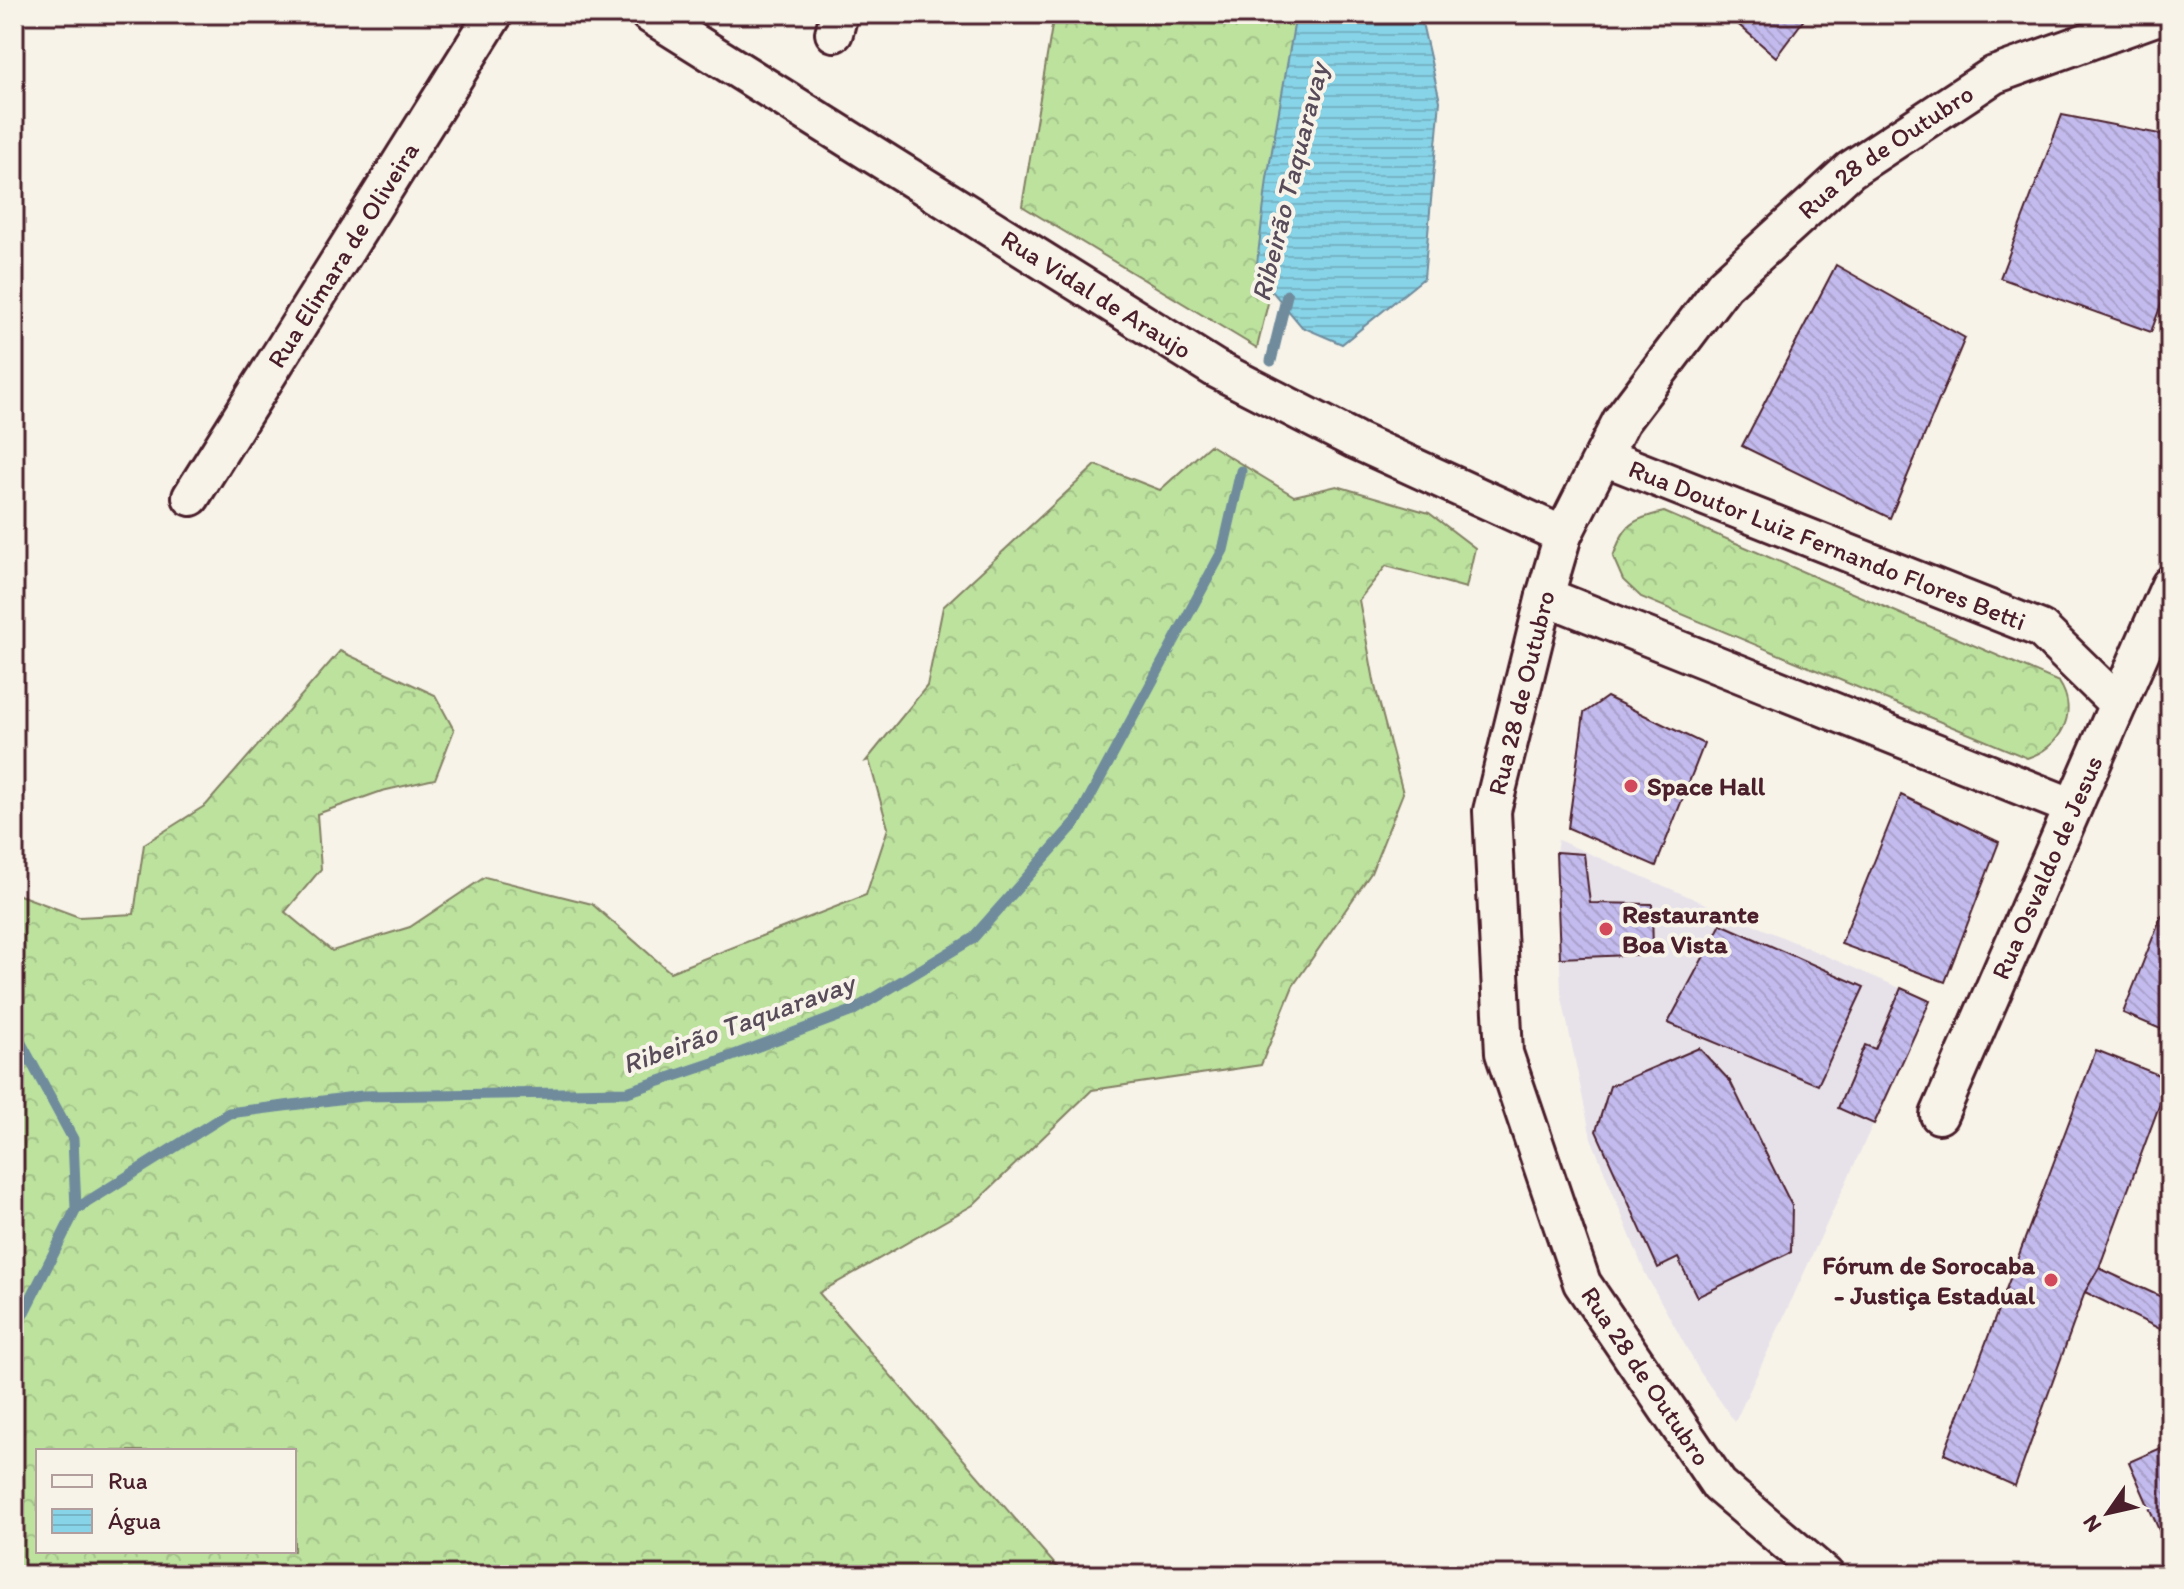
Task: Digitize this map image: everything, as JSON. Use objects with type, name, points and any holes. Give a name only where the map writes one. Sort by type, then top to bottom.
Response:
[{"type":"street","name":"Rua Elimara de Oliveira","points":[[191,497],[494,14]]},
{"type":"street","name":"Rua Vidal de Araujo","points":[[649,14],[1216,369],[1355,440],[1563,535]]},
{"type":"street","name":"Rua 28 de Outubro","points":[[1825,1575],[1719,1485],[1582,1283],[1504,1053],[1492,811],[1563,535],[1621,421],[1724,285],[1850,170],[1994,75],[2153,18],[2170,15]]},
{"type":"street","name":"Rua Doutor Luiz Fernando Flores Betti","points":[[1604,457],[2041,629],[2118,704]]},
{"type":"street","name":"Rua Osvaldo de Jesus","points":[[1939,1115],[2170,585]]},
{"type":"street","points":[[1545,596],[2073,807]]},
{"type":"street","name":"Rua Osvaldo de Jesus","points":[[2071,657],[2083,661],[2100,659],[2131,645],[2155,619]]},
{"type":"shaded area","points":[[1558,840],[1930,1001],[1735,1422],[1700,1372],[1645,1273],[1591,1138],[1561,993]]},
{"type":"green space","points":[[1054,14],[1339,14],[1257,348],[1022,206]]},
{"type":"green space","points":[[1210,445],[1294,496],[1337,486],[1429,513],[1475,548],[1466,588],[1386,566],[1359,600],[1375,686],[1403,793],[1371,873],[1293,986],[1261,1065],[1092,1090],[973,1205],[819,1293],[1064,1575],[14,1575],[14,893],[79,917],[134,914],[144,844],[206,805],[340,651],[435,695],[454,730],[435,779],[382,791],[317,814],[321,869],[285,912],[332,951],[410,927],[485,877],[592,904],[670,972],[866,895],[888,828],[869,760],[866,761],[927,686],[943,607],[1096,465],[1160,490]]},
{"type":"green space","points":[[1664,512],[2059,682],[2068,706],[2063,728],[2049,746],[2027,758],[1641,597],[1623,580],[1613,557],[1630,525]]},
{"type":"water","points":[[1296,14],[1420,14],[1440,101],[1424,278],[1342,344],[1302,327],[1256,272],[1267,179]]},
{"type":"building","points":[[1726,14],[1808,14],[1776,57]]},
{"type":"building","points":[[2062,115],[2170,136],[2170,280],[2151,332],[2000,278]]},
{"type":"building","points":[[1836,265],[1965,338],[1890,518],[1742,446]]},
{"type":"building","name":"Space Hall","points":[[1607,697],[1704,744],[1656,866],[1568,828],[1584,713]]},
{"type":"building","points":[[1901,795],[1999,842],[1945,982],[1841,944]]},
{"type":"building","name":"Restaurante Boa Vista","points":[[1556,852],[1584,854],[1590,903],[1652,904],[1653,954],[1560,958]]},
{"type":"building","points":[[2170,909],[2170,1033],[2123,1013],[2161,917]]},
{"type":"building","points":[[1721,924],[1864,987],[1818,1085],[1668,1023]]},
{"type":"building","points":[[1901,988],[1930,1001],[1874,1124],[1838,1108],[1865,1045],[1875,1049]]},
{"type":"building","points":[[1699,1048],[1730,1081],[1792,1206],[1791,1252],[1697,1297],[1678,1258],[1658,1268],[1596,1131],[1610,1086]]},
{"type":"building","name":"Fórum de Sorocaba - Justiça Estadual","points":[[2096,1050],[2169,1079],[2099,1268],[2085,1292],[2015,1486],[1944,1454]]},
{"type":"building","name":"Fórum de Sorocaba - Justiça Estadual","points":[[2099,1268],[2170,1301],[2170,1334],[2085,1292]]},
{"type":"building","points":[[2170,1444],[2170,1555],[2129,1462]]},
{"type":"waterway","name":"Ribeirão Taquaravay","points":[[1271,361],[1287,295]]},
{"type":"waterway","name":"Ribeirão Taquaravay","points":[[14,1332],[76,1209],[229,1113],[362,1096],[627,1092],[852,1011],[972,939],[1077,821],[1223,550],[1241,471]]},
{"type":"waterway","points":[[14,1030],[73,1139],[76,1209]]},
{"type":"place","name":"Space Hall","points":[[1631,786]]},
{"type":"place","name":"Restaurante Boa Vista","points":[[1606,929]]},
{"type":"place","name":"Fórum de Sorocaba - Justiça Estadual","points":[[2051,1280]]}]
